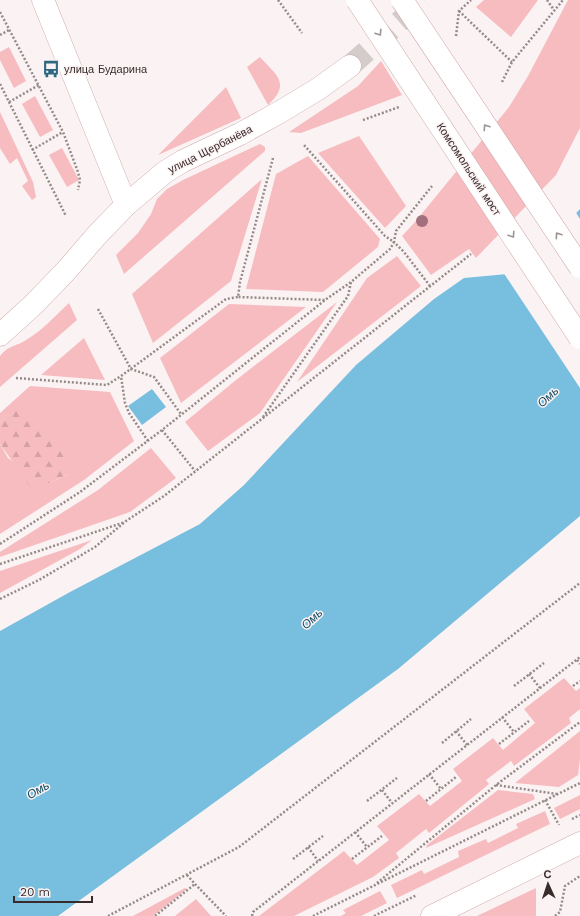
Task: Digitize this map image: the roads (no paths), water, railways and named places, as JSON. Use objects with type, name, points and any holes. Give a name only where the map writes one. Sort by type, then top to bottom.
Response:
[{"type":"main road","points":[[43,0],[126,205]]},
{"type":"main road","name":"Комсомольский мост","points":[[357,0],[580,338]]},
{"type":"main road","points":[[402,0],[580,268]]},
{"type":"main road","name":"улица Щербанёва","points":[[0,335],[33,305],[126,205],[165,172],[280,112],[318,89],[350,66]]},
{"type":"main road","points":[[432,916],[580,844]]},
{"type":"water","name":"Омь","points":[[580,209],[580,516],[398,669],[58,916],[0,916],[0,631],[70,592],[200,524],[244,485],[356,365],[434,299],[464,278],[519,273]]},
{"type":"water","points":[[152,389],[166,407],[142,425],[128,406]]},
{"type":"tunnel","points":[[350,66],[424,0]]},
{"type":"place","name":"улица Бударина","points":[[51,69]]}]
